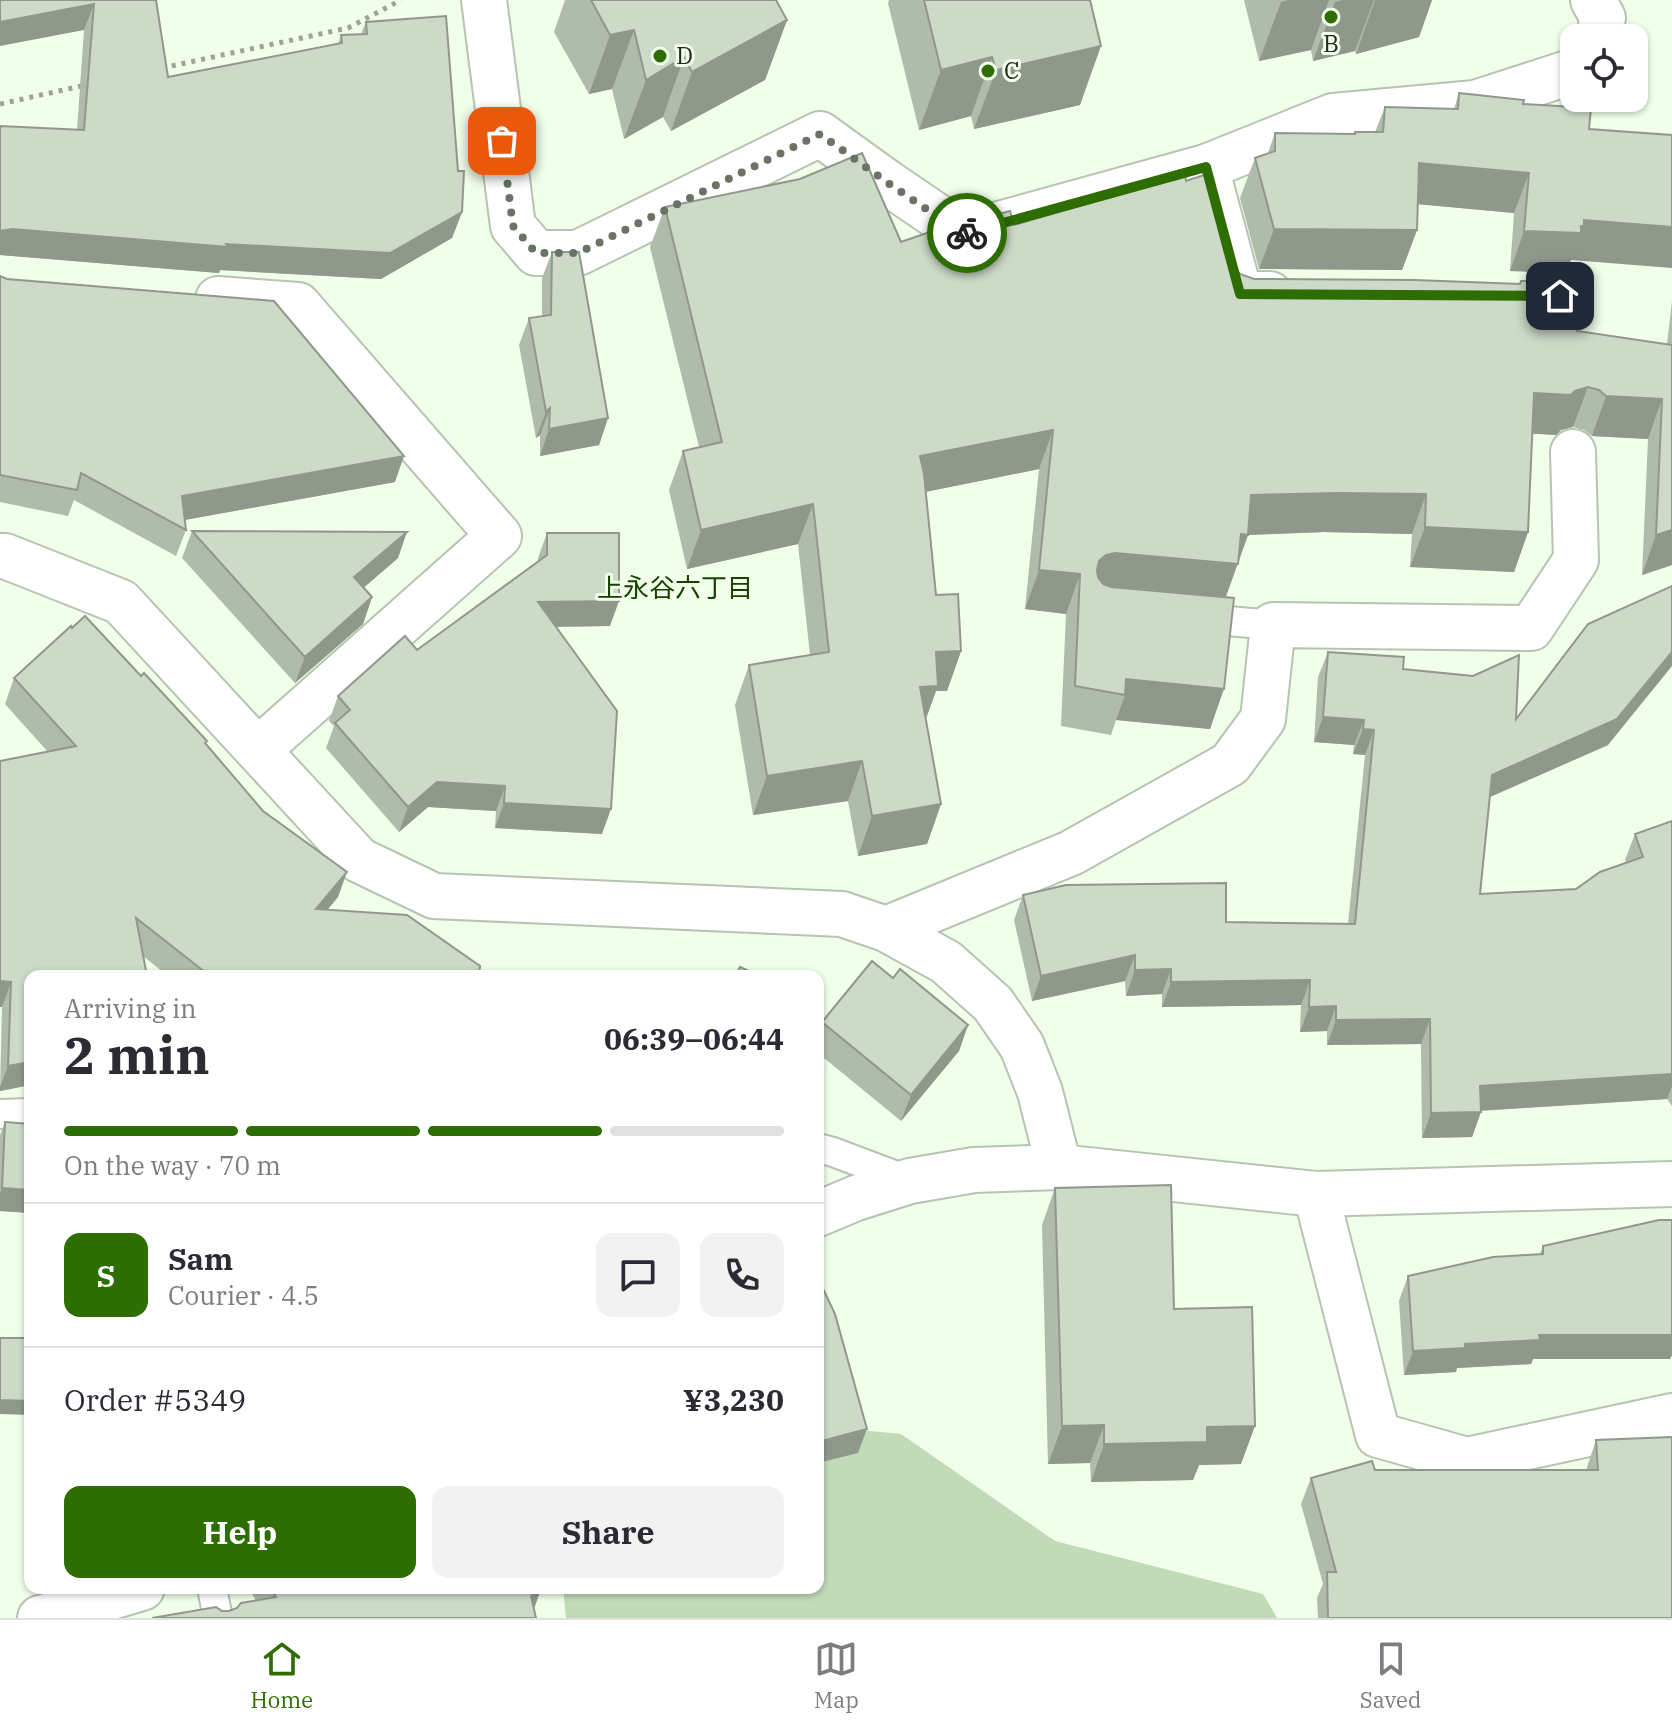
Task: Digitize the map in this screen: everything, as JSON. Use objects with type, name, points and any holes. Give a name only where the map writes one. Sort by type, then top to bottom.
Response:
[{"type":"street","points":[[484,0],[513,226],[536,253],[578,253],[820,134],[963,234],[1206,167],[1333,116],[1475,103],[1560,76]]},
{"type":"street","points":[[1593,0],[1603,18],[1602,24]]},
{"type":"street","points":[[1206,167],[1240,294],[1301,294]]},
{"type":"street","points":[[172,295],[298,305],[499,536],[259,749]]},
{"type":"street","points":[[886,929],[1071,853],[1230,764],[1263,719],[1273,625],[1531,628],[1576,560],[1573,452]]},
{"type":"street","points":[[0,556],[121,602],[359,860],[434,896],[842,914],[886,929],[946,962],[993,1004],[1022,1046],[1040,1092],[1059,1167]]},
{"type":"street","points":[[824,1211],[910,1181],[974,1170],[1059,1167],[1316,1194],[1672,1184]]},
{"type":"street","points":[[1316,1194],[1378,1435],[1467,1460],[1672,1416]]},
{"type":"street","points":[[40,1618],[122,1594]]},
{"type":"lane","points":[[1162,616],[1273,625]]},
{"type":"lane","points":[[0,1114],[24,1113]]},
{"type":"lane","points":[[824,1150],[910,1181]]},
{"type":"lane","points":[[213,1594],[218,1618]]},
{"type":"path","points":[[152,70],[348,28],[401,0]]},
{"type":"path","points":[[0,104],[91,84]]},
{"type":"green space","points":[[824,1427],[901,1434],[1055,1541],[1263,1594],[1277,1618],[566,1618],[564,1594],[824,1594]]},
{"type":"building","points":[[0,0],[156,0],[168,77],[342,43],[341,35],[367,34],[366,22],[446,16],[458,171],[464,171],[462,212],[390,253],[226,244],[228,247],[12,229],[0,231],[0,126],[84,130],[94,4],[0,22]]},
{"type":"building","points":[[591,0],[776,0],[787,20],[692,72],[684,57],[646,80],[634,30],[610,35]]},
{"type":"building","points":[[924,0],[1090,0],[1101,46],[996,70],[992,57],[941,70]]},
{"type":"building","points":[[1459,93],[1524,100],[1523,104],[1560,106],[1560,112],[1591,112],[1589,129],[1672,135],[1672,227],[1584,220],[1581,233],[1524,231],[1529,173],[1419,163],[1417,230],[1274,229],[1255,158],[1275,151],[1275,133],[1383,132],[1385,107],[1458,109]]},
{"type":"building","points":[[862,153],[901,242],[970,218],[984,218],[1010,211],[1014,225],[1185,175],[1186,181],[1207,174],[1230,261],[1240,274],[1254,279],[1520,284],[1521,281],[1579,280],[1577,331],[1672,345],[1672,530],[1656,535],[1662,399],[1606,396],[1588,387],[1571,395],[1534,393],[1528,532],[1425,527],[1426,494],[1251,495],[1248,535],[1241,534],[1238,564],[1115,553],[1106,555],[1099,561],[1098,577],[1103,584],[1111,587],[1234,598],[1224,689],[1126,679],[1125,695],[1075,686],[1080,574],[1039,570],[1053,430],[920,456],[936,595],[958,594],[961,651],[936,652],[938,686],[920,687],[941,804],[872,816],[862,761],[767,776],[749,665],[829,652],[813,504],[701,530],[683,451],[722,442],[665,207],[800,179]]},
{"type":"building","points":[[552,252],[579,252],[608,418],[549,429],[550,408],[546,412],[529,318],[551,315]]},
{"type":"building","points":[[0,276],[274,301],[404,456],[182,496],[186,530],[81,473],[77,490],[0,475]]},
{"type":"building","points":[[192,531],[407,532],[354,577],[372,597],[305,657]]},
{"type":"building","points":[[547,533],[619,533],[619,601],[538,602],[617,711],[611,809],[504,803],[505,786],[437,782],[408,807],[335,723],[350,710],[338,696],[405,636],[417,650],[547,555]]},
{"type":"building","points":[[1672,586],[1672,652],[1617,719],[1492,775],[1480,894],[1576,889],[1600,872],[1643,857],[1635,834],[1672,821],[1672,1074],[1480,1086],[1481,1112],[1431,1113],[1430,1019],[1336,1020],[1336,1006],[1309,1007],[1310,980],[1171,982],[1171,969],[1135,970],[1135,955],[1041,976],[1023,895],[1066,885],[1226,883],[1226,922],[1355,924],[1374,730],[1363,729],[1364,720],[1323,717],[1328,652],[1404,657],[1403,669],[1473,676],[1519,655],[1516,719],[1588,624]]},
{"type":"building","points":[[85,616],[141,676],[144,673],[207,741],[205,743],[263,811],[347,872],[316,909],[407,915],[480,966],[480,970],[202,970],[136,918],[146,970],[24,970],[24,1063],[8,1066],[11,982],[0,981],[0,761],[76,746],[14,678]]},
{"type":"building","points":[[872,961],[893,978],[900,969],[968,1025],[911,1095],[824,1024],[824,1020]]},
{"type":"building","points":[[5,1122],[24,1124],[24,1190],[2,1188]]},
{"type":"building","points":[[1171,1185],[1174,1309],[1252,1307],[1255,1426],[1207,1427],[1207,1442],[1104,1444],[1104,1425],[1062,1426],[1055,1188]]},
{"type":"building","points":[[1659,1220],[1672,1220],[1672,1335],[1539,1335],[1540,1340],[1465,1344],[1465,1348],[1413,1351],[1408,1276],[1493,1257],[1543,1254],[1543,1246]]},
{"type":"building","points":[[824,1291],[835,1314],[867,1429],[824,1440]]},
{"type":"building","points":[[0,1338],[24,1338],[24,1401],[0,1400]]},
{"type":"building","points":[[1672,1437],[1672,1618],[1328,1618],[1327,1572],[1336,1572],[1311,1478],[1372,1461],[1375,1470],[1598,1470],[1596,1440]]},
{"type":"building","points":[[274,1594],[536,1594],[531,1596],[536,1618],[152,1618],[216,1607],[229,1611],[241,1603],[276,1597]]},
{"type":"way so far","points":[[502,141],[513,226],[536,253],[578,253],[820,134],[963,234],[967,233]]},
{"type":"place","name":"B","points":[[1331,17]]},
{"type":"place","name":"D","points":[[660,56]]},
{"type":"place","name":"C","points":[[988,71]]},
{"type":"district","name":"上永谷六丁目","points":[[675,588]]},
{"type":"route","points":[[967,233],[1206,167],[1240,294],[1560,296]]}]
